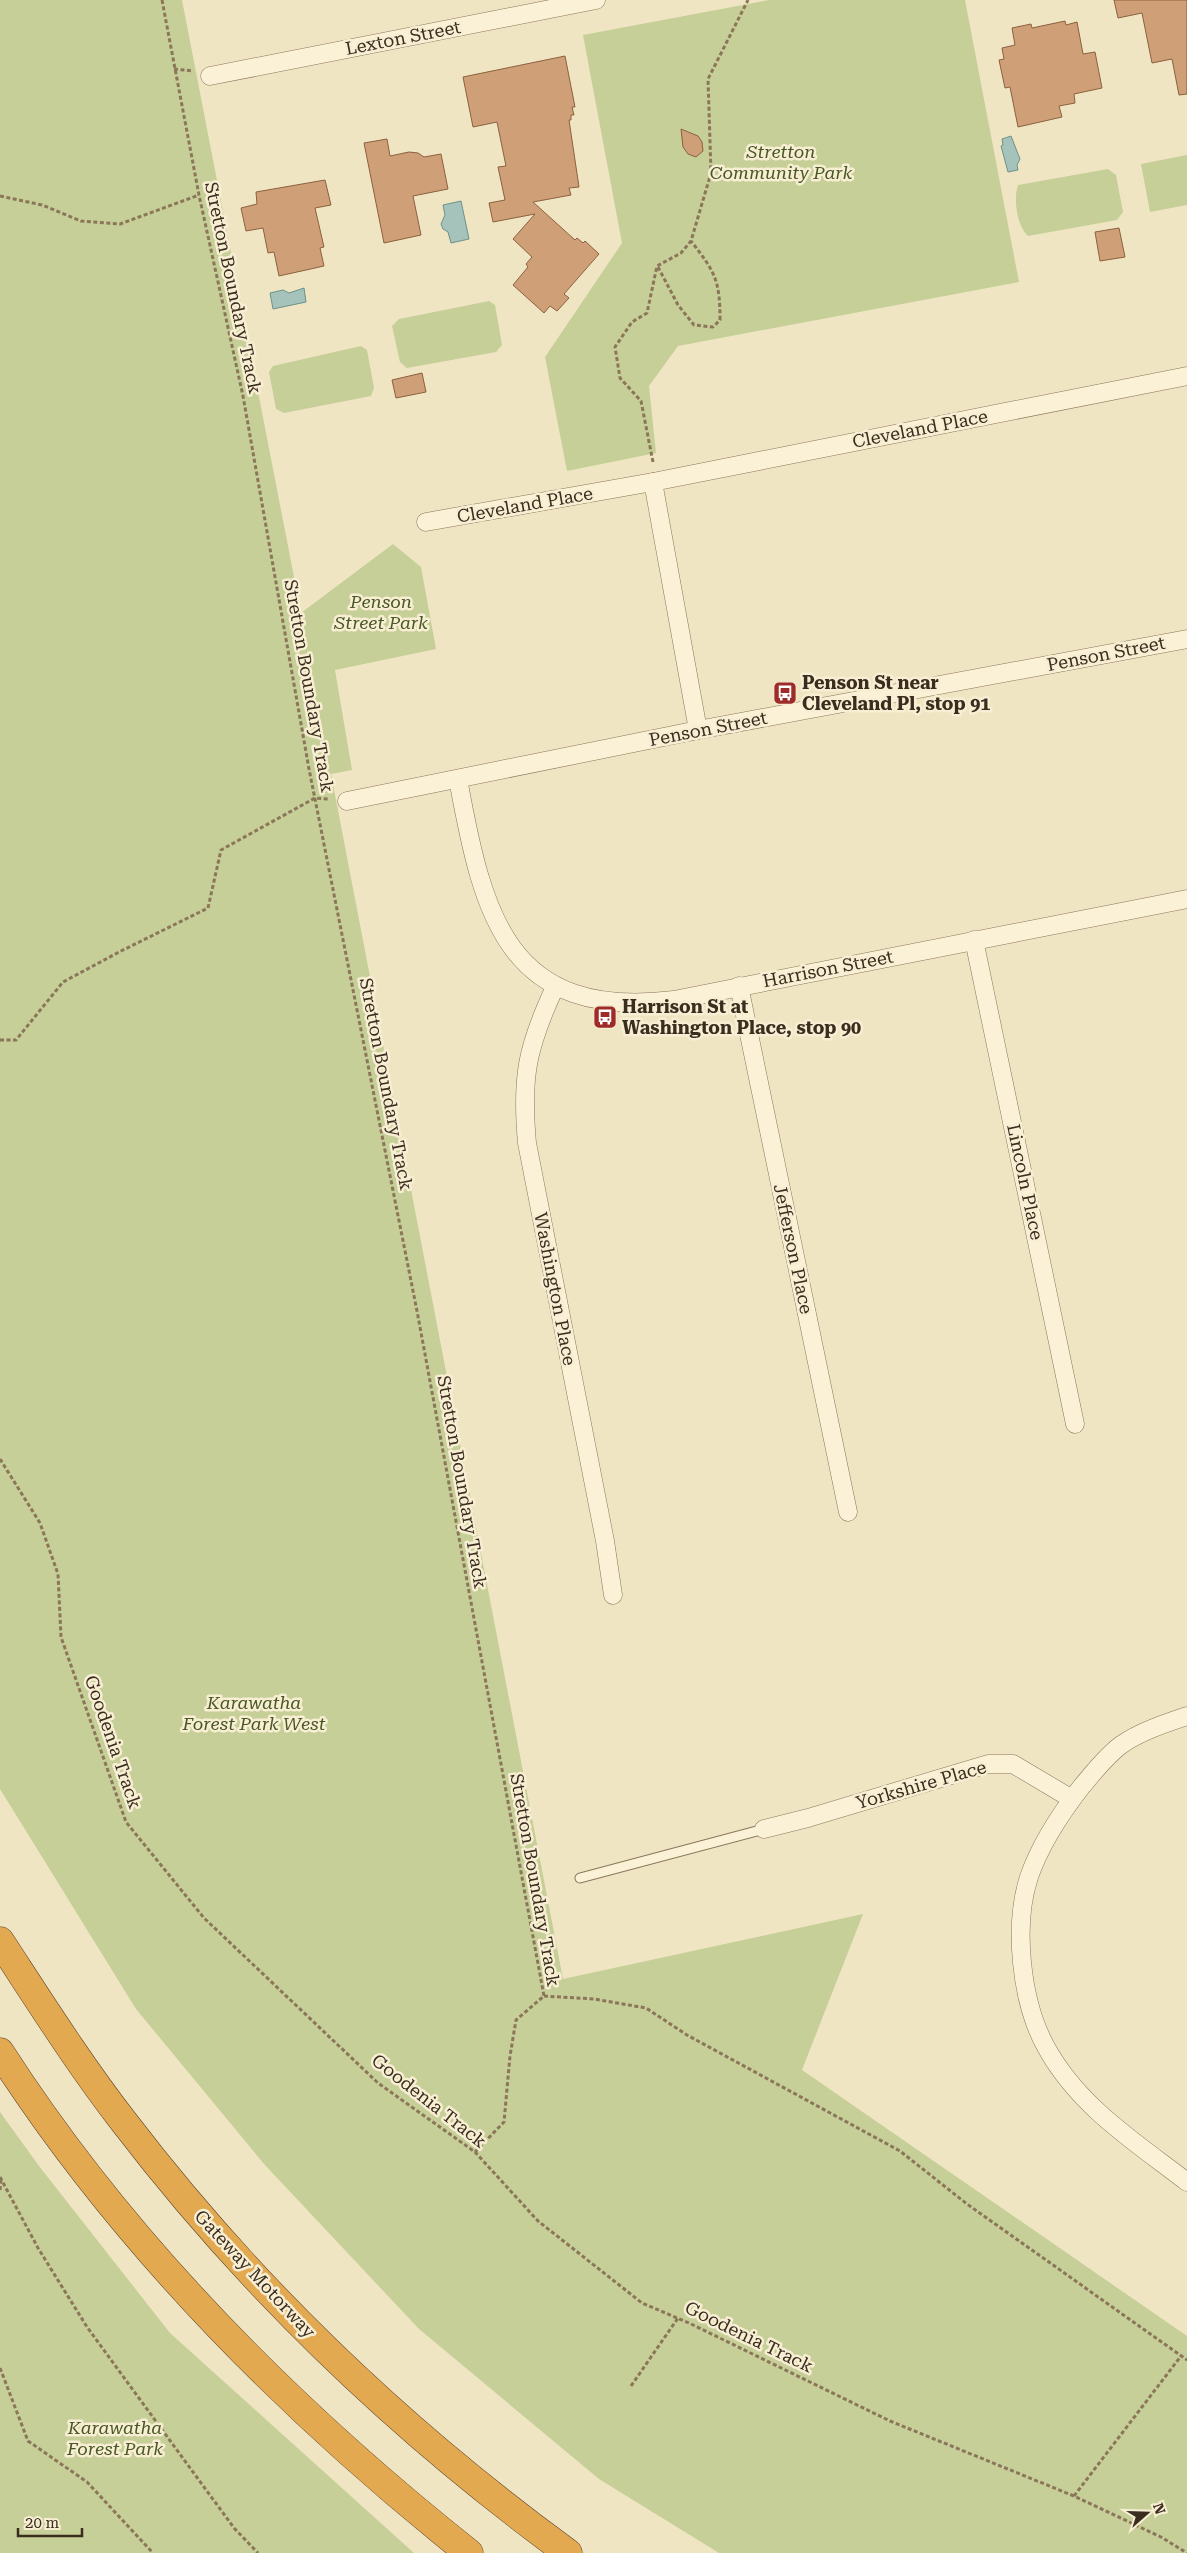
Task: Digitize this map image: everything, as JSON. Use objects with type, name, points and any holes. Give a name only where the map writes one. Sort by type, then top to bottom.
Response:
[{"type":"highway","name":"Gateway Motorway","points":[[0,1941],[63,2038],[123,2122],[199,2215],[270,2294],[364,2387],[459,2470],[568,2553]]},
{"type":"highway","points":[[0,2052],[83,2168],[122,2218],[196,2304],[328,2435],[393,2492],[469,2553]]},
{"type":"street","name":"Lexton Street","points":[[210,76],[596,0]]},
{"type":"street","name":"Cleveland Place","points":[[426,522],[653,482],[1187,376]]},
{"type":"street","points":[[653,482],[698,730]]},
{"type":"street","name":"Penson Street","points":[[347,801],[698,730],[1187,639]]},
{"type":"street","name":"Harrison Street","points":[[458,779],[468,830],[487,903],[505,937],[526,964],[555,987],[593,999],[630,1003],[674,1000],[1187,899]]},
{"type":"street","name":"Lincoln Place","points":[[974,940],[1075,1424]]},
{"type":"street","name":"Jefferson Place","points":[[739,986],[848,1512]]},
{"type":"street","name":"Washington Place","points":[[555,987],[529,1050],[524,1084],[527,1143],[605,1541],[613,1595]]},
{"type":"street","points":[[1187,1716],[1122,1744],[1101,1764],[1072,1799],[1048,1837],[1029,1878],[1022,1920],[1020,1964],[1029,2004],[1045,2046],[1070,2083],[1098,2113],[1187,2182]]},
{"type":"street","name":"Yorkshire Place","points":[[764,1829],[808,1818],[988,1764],[1013,1764],[1072,1799]]},
{"type":"lane","points":[[580,1878],[764,1829]]},
{"type":"path","name":"Stretton Boundary Track","points":[[162,0],[198,195],[243,396],[315,798],[417,1311],[544,1996],[516,2020],[510,2056],[504,2122],[475,2152]]},
{"type":"path","points":[[653,482],[654,466],[641,401],[620,378],[615,347],[632,322],[647,313],[657,266],[681,252],[691,241],[711,173],[708,79],[748,0]]},
{"type":"path","points":[[0,196],[42,205],[81,221],[120,224],[198,195]]},
{"type":"path","points":[[657,266],[678,306],[694,324],[712,327],[720,320],[720,295],[713,270],[691,241]]},
{"type":"path","points":[[0,1040],[16,1040],[63,982],[120,950],[208,908],[221,850],[315,798]]},
{"type":"path","name":"Goodenia Track","points":[[0,1459],[43,1532],[58,1574],[61,1637],[126,1822],[204,1918],[378,2083],[475,2152],[538,2221],[642,2303],[678,2318],[890,2421],[1074,2496],[1161,2538],[1187,2553]]},
{"type":"path","points":[[544,1996],[594,1999],[646,2008],[687,2035],[900,2151],[967,2204],[1187,2360]]},
{"type":"path","points":[[0,2190],[1,2178]]},
{"type":"path","points":[[1,2178],[38,2248],[87,2327],[234,2528],[258,2553]]},
{"type":"path","points":[[631,2386],[678,2318]]},
{"type":"path","points":[[1074,2496],[1180,2356]]},
{"type":"path","points":[[0,2368],[28,2440],[87,2482],[153,2553]]},
{"type":"green space","name":"Karawatha Forest Park West","points":[[0,0],[182,0],[301,613],[393,544],[421,567],[436,649],[335,670],[352,770],[331,774],[563,1979],[863,1914],[802,2070],[1187,2336],[1187,2553],[719,2553],[599,2479],[419,2329],[264,2164],[136,2009],[0,1789]]},
{"type":"green space","name":"Stretton Community Park","points":[[769,0],[965,0],[1019,282],[678,346],[649,386],[656,453],[567,471],[545,357],[622,243],[583,35]]},
{"type":"green space","points":[[1187,155],[1187,205],[1150,212],[1141,164]]},
{"type":"green space","points":[[1108,169],[1116,175],[1123,212],[1117,220],[1028,236],[1024,232],[1016,205],[1018,185]]},
{"type":"green space","points":[[489,301],[495,305],[502,345],[496,352],[407,368],[400,362],[392,326],[399,319]]},
{"type":"green space","points":[[361,346],[367,350],[374,388],[371,396],[284,413],[276,409],[269,372],[273,366]]},
{"type":"green space","name":"Karawatha Forest Park","points":[[0,2112],[39,2166],[170,2333],[414,2553],[0,2553]]},
{"type":"water","points":[[1011,136],[1020,159],[1017,165],[1018,170],[1008,172],[1001,146],[1003,145],[1002,139]]},
{"type":"water","points":[[461,201],[469,239],[451,243],[448,232],[443,229],[441,224],[445,215],[443,205]]},
{"type":"water","points":[[304,288],[306,302],[273,309],[270,293],[283,290],[289,293]]},
{"type":"building","points":[[1114,0],[1187,0],[1187,94],[1179,95],[1172,59],[1152,63],[1142,13],[1118,18]]},
{"type":"building","points":[[1065,21],[1066,25],[1077,22],[1083,54],[1095,52],[1102,88],[1074,94],[1075,103],[1059,106],[1062,117],[1018,127],[1010,87],[1005,88],[999,60],[1004,59],[1002,48],[1015,45],[1012,28],[1031,24],[1032,28]]},
{"type":"building","points":[[565,56],[575,107],[572,107],[574,115],[571,115],[571,120],[569,120],[579,187],[569,188],[571,195],[533,202],[575,240],[577,238],[583,243],[585,241],[599,254],[564,294],[569,298],[557,311],[550,306],[544,313],[513,285],[528,267],[526,264],[532,257],[513,239],[535,214],[493,222],[489,203],[505,200],[498,167],[506,166],[497,122],[473,127],[463,77]]},
{"type":"building","points":[[681,129],[698,136],[702,142],[703,151],[696,157],[688,154],[683,147]]},
{"type":"building","points":[[387,139],[390,156],[409,152],[418,153],[424,157],[441,154],[448,189],[413,196],[421,235],[384,243],[364,143]]},
{"type":"building","points":[[325,180],[331,205],[315,208],[324,247],[320,248],[324,266],[279,276],[274,252],[268,253],[263,228],[246,231],[241,208],[257,204],[256,192]]},
{"type":"building","points":[[1119,228],[1125,257],[1100,261],[1095,232]]},
{"type":"building","points":[[422,373],[426,392],[396,398],[392,380]]},
{"type":"place","name":"Penson St near Cleveland Pl, stop 91","points":[[785,693]]},
{"type":"place","name":"Harrison St at Washington Place, stop 90","points":[[605,1017]]},
{"type":"park label","name":"Penson Street Park","points":[[381,612]]}]
